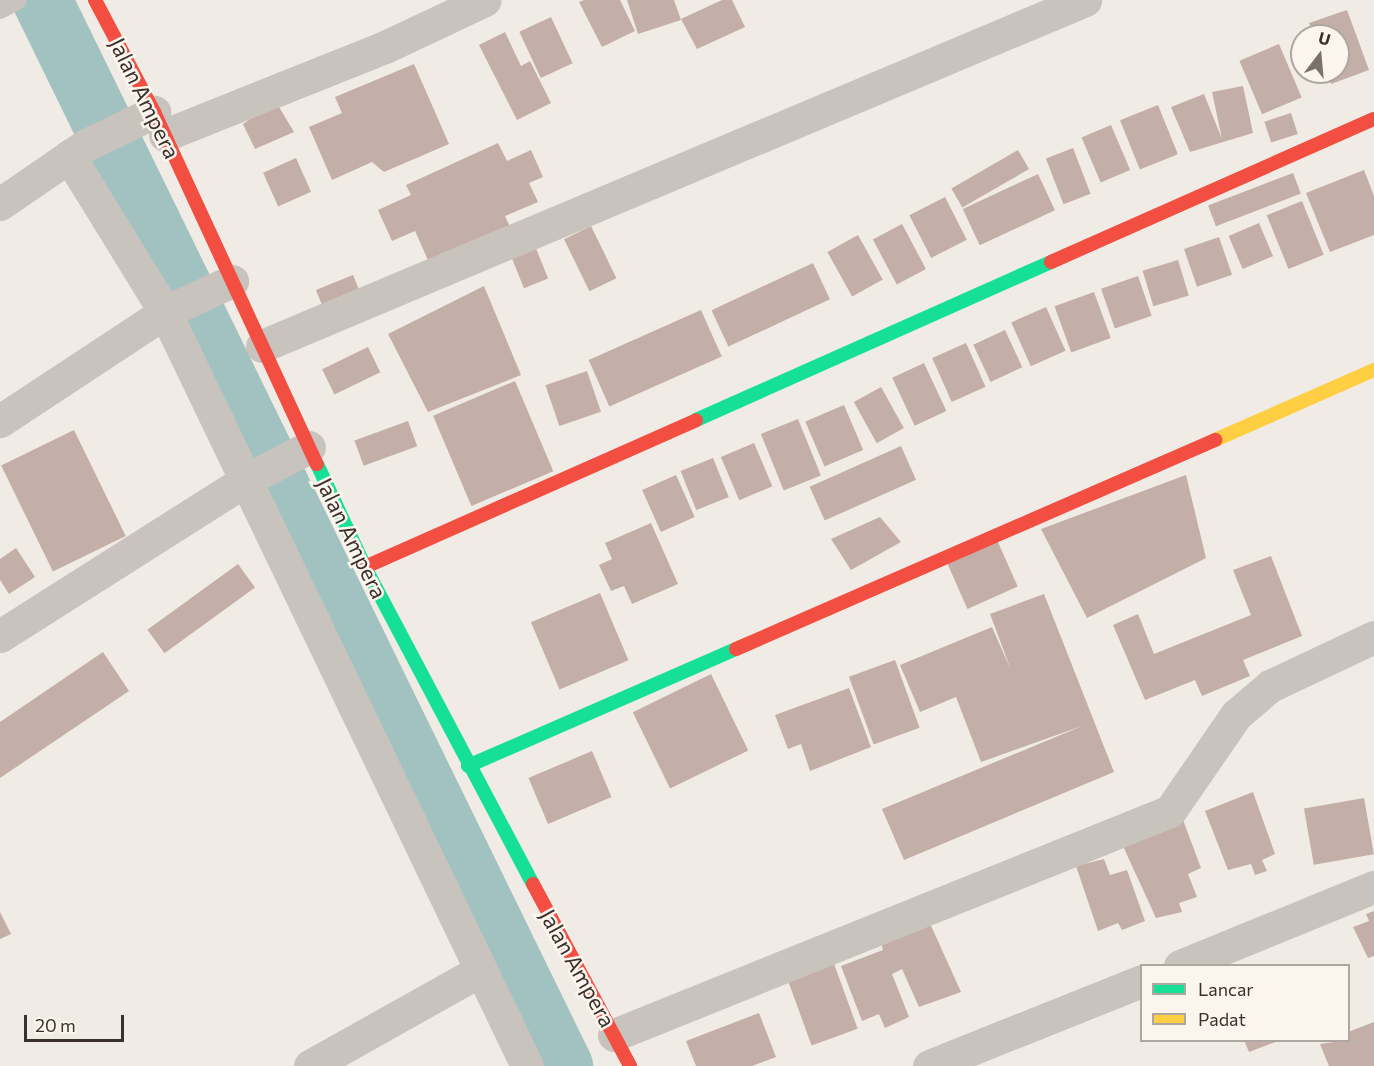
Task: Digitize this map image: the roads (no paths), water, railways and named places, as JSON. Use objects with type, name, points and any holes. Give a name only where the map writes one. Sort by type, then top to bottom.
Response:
[{"type":"street","name":"Jalan Ampera","points":[[95,0],[152,122],[222,285],[262,346],[297,453],[365,567],[468,766],[630,1066]]},
{"type":"street","points":[[0,204],[78,151],[152,122],[386,47],[485,0]]},
{"type":"street","points":[[262,346],[1085,0]]},
{"type":"street","points":[[365,567],[1374,119]]},
{"type":"street","points":[[78,151],[172,308],[479,971],[527,1066]]},
{"type":"street","points":[[0,422],[172,308],[222,285]]},
{"type":"street","points":[[468,766],[1374,370]]},
{"type":"street","points":[[0,636],[251,477],[297,453]]},
{"type":"street","points":[[614,1035],[1170,811],[1236,715],[1270,686],[1374,637]]},
{"type":"street","points":[[1185,964],[1374,887]]},
{"type":"street","points":[[310,1066],[479,971]]},
{"type":"street","points":[[929,1066],[1140,982]]},
{"type":"lane","points":[[0,9],[17,0]]},
{"type":"waterway","points":[[42,0],[563,1066]]}]
